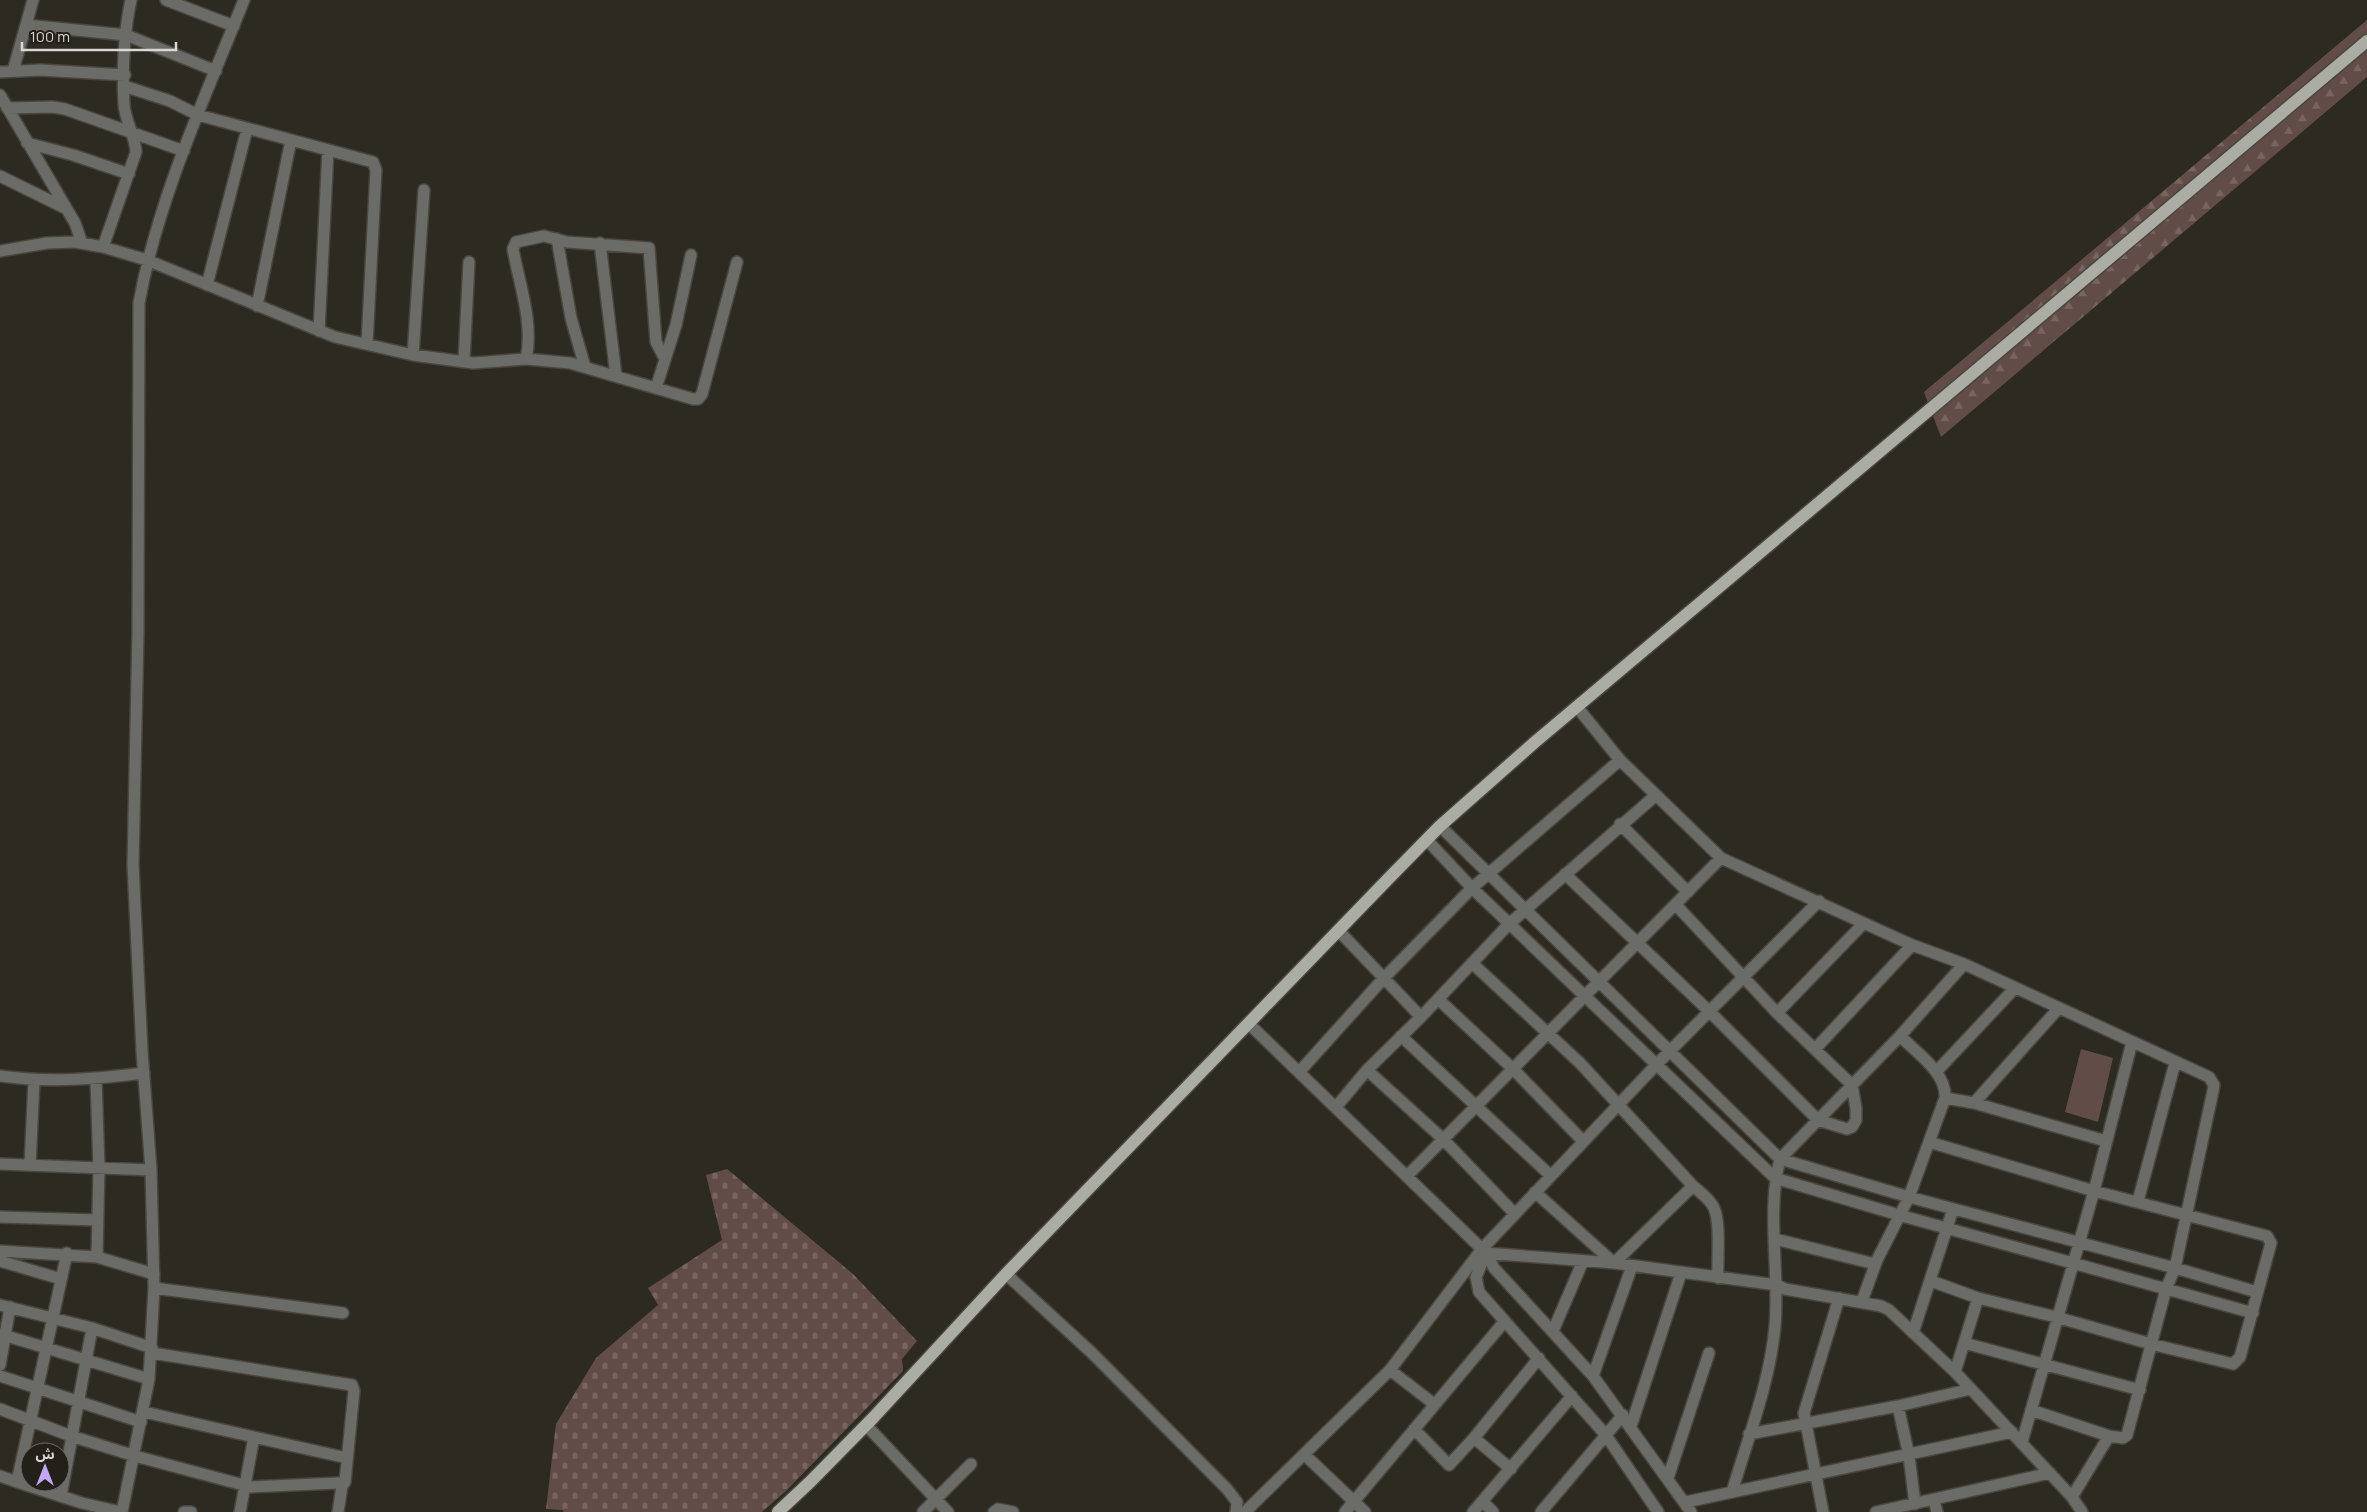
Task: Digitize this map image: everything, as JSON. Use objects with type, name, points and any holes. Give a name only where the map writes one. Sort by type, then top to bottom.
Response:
[{"type":"main road","points":[[778,1512],[866,1425],[1006,1274],[1440,826],[1577,707],[2367,41]]},
{"type":"street","points":[[13,71],[33,0]]},
{"type":"street","points":[[166,0],[234,26]]},
{"type":"street","points":[[0,1476],[61,1496],[81,1507],[122,1512],[143,1417],[152,1351],[154,1274],[133,865],[138,631],[137,358],[139,303],[147,260],[167,195],[244,0]]},
{"type":"street","points":[[103,247],[136,152],[133,134],[125,114],[126,35],[130,1]]},
{"type":"street","points":[[26,25],[126,35],[216,70]]},
{"type":"street","points":[[0,72],[40,70],[124,81],[170,101],[198,116],[373,162],[376,166],[367,344]]},
{"type":"street","points":[[0,95],[75,223],[82,243]]},
{"type":"street","points":[[8,108],[52,107],[184,151]]},
{"type":"street","points":[[206,285],[247,129]]},
{"type":"street","points":[[256,306],[291,140]]},
{"type":"street","points":[[27,143],[73,155],[129,174]]},
{"type":"street","points":[[319,331],[328,150]]},
{"type":"street","points":[[0,176],[65,208]]},
{"type":"street","points":[[413,354],[424,190]]},
{"type":"street","points":[[526,359],[528,350],[527,321],[514,246],[516,242],[539,236],[568,242],[648,248],[656,342],[665,359]]},
{"type":"street","points":[[557,239],[571,318],[586,367]]},
{"type":"street","points":[[0,251],[47,243],[82,243],[103,247],[147,260],[319,331],[367,344],[413,354],[464,361],[526,359],[586,367],[693,399],[700,398],[737,262]]},
{"type":"street","points":[[600,243],[616,376]]},
{"type":"street","points":[[656,388],[676,325],[691,255]]},
{"type":"street","points":[[464,361],[469,262]]},
{"type":"street","points":[[1577,707],[1620,760],[1721,858],[1819,901],[1863,924],[1964,964],[2209,1077],[2214,1085],[2175,1268],[2166,1289],[2127,1435],[2123,1438],[2108,1436],[2030,1410]]},
{"type":"street","points":[[1300,1071],[1383,979],[1472,888],[1620,760]]},
{"type":"street","points":[[1336,1107],[1367,1070],[1421,1017],[1509,924],[1620,824],[1656,795]]},
{"type":"street","points":[[1620,824],[1688,892]]},
{"type":"street","points":[[1440,826],[1780,1159],[1909,1197],[2175,1268],[2257,1292]]},
{"type":"street","points":[[1427,840],[1509,924],[1775,1178],[1899,1215],[2253,1313]]},
{"type":"street","points":[[1407,1176],[1598,980],[1676,905],[1721,858]]},
{"type":"street","points":[[1564,874],[1638,941],[1818,1120],[1847,1129],[1852,1127],[1856,1120],[1852,1085],[1816,1048],[1777,1013],[1676,905]]},
{"type":"street","points":[[1245,1512],[1390,1370],[1484,1251],[1535,1192],[1656,1065],[1819,901]]},
{"type":"street","points":[[1777,1013],[1863,924]]},
{"type":"street","points":[[1338,930],[1421,1017]]},
{"type":"street","points":[[1816,1048],[1912,945]]},
{"type":"street","points":[[1472,963],[1547,1032],[1619,1105],[1693,1186],[1710,1201],[1715,1209],[1718,1278]]},
{"type":"street","points":[[1732,1492],[1773,1347],[1777,1286],[1775,1178],[1780,1159],[1900,1036],[1964,964]]},
{"type":"street","points":[[1936,1072],[2014,988]]},
{"type":"street","points":[[1438,999],[1512,1068],[1583,1141]]},
{"type":"street","points":[[1974,1103],[2058,1009]]},
{"type":"street","points":[[1248,1023],[1300,1071],[1484,1251],[1494,1268],[1593,1376],[1688,1507],[1732,1492],[1909,1456],[2012,1432]]},
{"type":"street","points":[[1401,1036],[1551,1176]]},
{"type":"street","points":[[1862,1301],[1876,1264],[1909,1197],[1945,1098],[1944,1085],[1936,1072],[1900,1036]]},
{"type":"street","points":[[2022,1442],[2045,1365],[2056,1317],[2094,1190],[2132,1042]]},
{"type":"street","points":[[2138,1201],[2175,1062]]},
{"type":"street","points":[[1367,1070],[1443,1139],[1515,1214]]},
{"type":"street","points":[[0,1076],[34,1081],[96,1079],[144,1073]]},
{"type":"street","points":[[96,1079],[99,1168],[97,1256]]},
{"type":"street","points":[[30,1165],[34,1081]]},
{"type":"street","points":[[1945,1098],[1974,1103],[2106,1141]]},
{"type":"street","points":[[1929,1142],[2094,1190],[2267,1236],[2271,1243],[2240,1357],[2233,1364],[1978,1298],[1930,1281]]},
{"type":"street","points":[[0,1164],[150,1170]]},
{"type":"street","points":[[1614,1263],[1693,1186]]},
{"type":"street","points":[[1535,1192],[1614,1263]]},
{"type":"street","points":[[1913,1333],[1953,1208]]},
{"type":"street","points":[[0,1217],[97,1220]]},
{"type":"street","points":[[1775,1239],[1876,1264]]},
{"type":"street","points":[[0,1251],[97,1256],[154,1274]]},
{"type":"street","points":[[1484,1251],[1614,1263],[1777,1286],[1785,1289],[1862,1301],[1889,1310],[1955,1372],[2022,1442],[2072,1498],[2082,1512]]},
{"type":"street","points":[[1484,1251],[1476,1278],[1477,1287],[1504,1322],[1539,1358],[1605,1434],[1658,1512]]},
{"type":"street","points":[[17,1482],[36,1386],[67,1253]]},
{"type":"street","points":[[0,1261],[61,1279]]},
{"type":"street","points":[[1553,1331],[1583,1261]]},
{"type":"street","points":[[1593,1376],[1632,1266]]},
{"type":"street","points":[[1631,1426],[1681,1273]]},
{"type":"street","points":[[1006,1274],[1092,1353],[1227,1489],[1237,1502],[1236,1512]]},
{"type":"street","points":[[154,1288],[343,1313]]},
{"type":"street","points":[[1823,1512],[1804,1413],[1839,1298]]},
{"type":"street","points":[[1955,1372],[1978,1298]]},
{"type":"street","points":[[0,1365],[5,1306],[92,1328],[152,1351],[352,1386],[354,1391],[345,1482],[342,1486],[338,1512]]},
{"type":"street","points":[[1345,1512],[1504,1322]]},
{"type":"street","points":[[61,1496],[92,1328]]},
{"type":"street","points":[[3,1335],[149,1379]]},
{"type":"street","points":[[1964,1343],[2140,1390]]},
{"type":"street","points":[[1668,1478],[1709,1353]]},
{"type":"street","points":[[1414,1429],[1449,1465],[1474,1438],[1539,1358]]},
{"type":"street","points":[[1390,1370],[1434,1404]]},
{"type":"street","points":[[0,1376],[78,1400],[143,1417],[254,1437],[347,1458]]},
{"type":"street","points":[[1749,1434],[1898,1406],[1971,1389]]},
{"type":"street","points":[[1474,1512],[1572,1396]]},
{"type":"street","points":[[1898,1406],[1909,1456],[1915,1504]]},
{"type":"street","points":[[0,1409],[71,1436],[135,1456],[245,1483],[251,1487],[338,1483],[342,1486]]},
{"type":"street","points":[[1541,1512],[1623,1415]]},
{"type":"street","points":[[866,1425],[934,1500],[948,1512]]},
{"type":"street","points":[[2072,1498],[2108,1436]]},
{"type":"street","points":[[240,1512],[254,1437]]},
{"type":"street","points":[[1474,1438],[1510,1468]]},
{"type":"street","points":[[1305,1455],[1366,1512]]},
{"type":"street","points":[[923,1512],[972,1464]]},
{"type":"street","points":[[1876,1512],[2050,1473]]},
{"type":"street","points":[[1934,1500],[1937,1512]]},
{"type":"street","points":[[1483,1502],[1493,1512]]},
{"type":"street","points":[[994,1512],[998,1508],[1013,1512]]},
{"type":"street","points":[[184,1512],[191,1512]]},
{"type":"green space","points":[[2367,20],[2367,77],[1941,437],[1924,392]]},
{"type":"green space","points":[[2081,1049],[2113,1058],[2098,1122],[2065,1112]]},
{"type":"green space","points":[[727,1169],[853,1274],[917,1341],[902,1359],[903,1371],[786,1491],[762,1512],[564,1512],[562,1510],[546,1509],[556,1424],[596,1358],[658,1305],[648,1288],[722,1240],[706,1175]]}]
